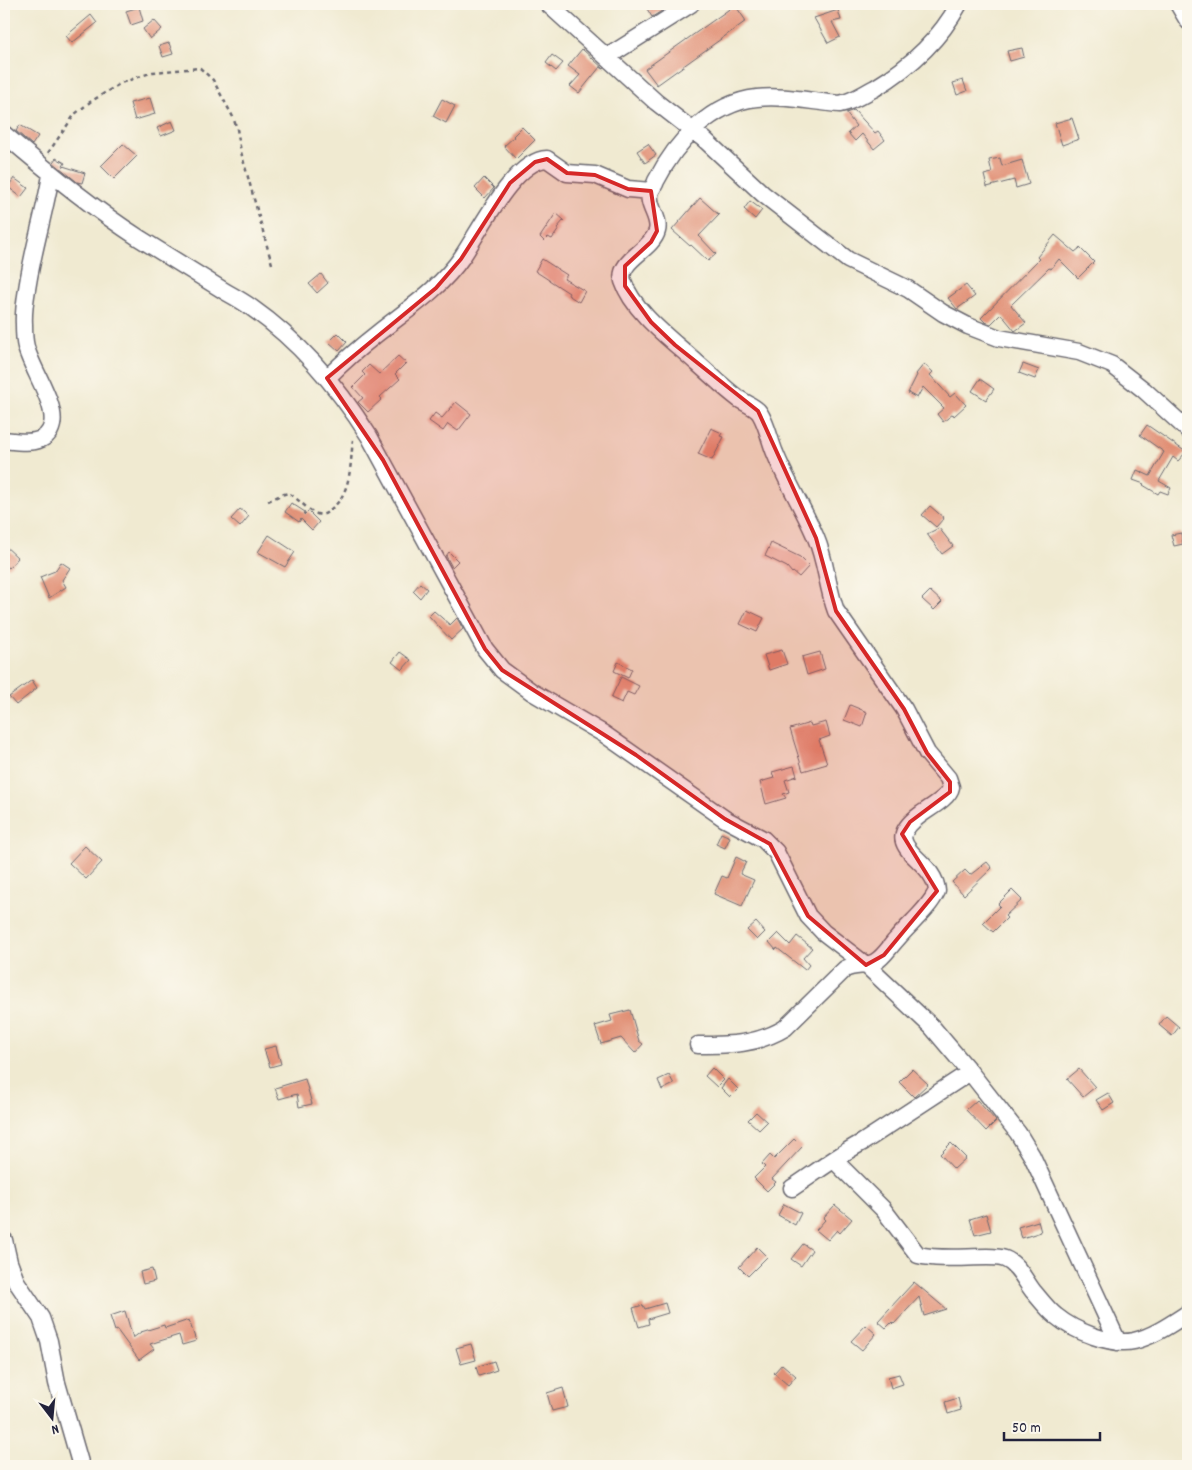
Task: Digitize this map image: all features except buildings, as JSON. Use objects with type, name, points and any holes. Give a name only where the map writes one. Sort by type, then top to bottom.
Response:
[{"type":"street","points":[[548,4],[656,102],[693,131],[763,194],[848,260],[908,289],[943,313],[960,322],[998,338],[1079,352],[1112,365],[1144,390],[1188,430]]},
{"type":"street","points":[[606,57],[691,4]]},
{"type":"street","points":[[698,1045],[745,1043],[774,1035],[785,1028],[845,969],[866,965],[884,955],[926,907],[937,891],[932,877],[906,845],[902,834],[910,822],[950,792],[950,782],[927,754],[904,708],[836,611],[816,538],[784,475],[758,411],[739,399],[651,322],[631,297],[625,286],[622,272],[625,266],[651,242],[657,231],[658,222],[650,203],[650,191],[676,148],[706,119],[740,102],[756,98],[840,104],[856,99],[916,59],[942,30],[960,4]]},
{"type":"street","points":[[1178,4],[1188,21]]},
{"type":"street","points":[[4,134],[46,170],[140,238],[252,307],[308,357],[356,416],[378,452],[481,641],[502,670],[532,692],[636,755],[725,819],[770,844],[776,852],[808,916],[824,932],[866,965],[932,1027],[1018,1133],[1032,1156],[1118,1342]]},
{"type":"street","points":[[327,378],[376,334],[436,288],[461,259],[510,183],[520,172],[535,162],[547,159],[567,173],[595,175],[628,189],[650,191]]},
{"type":"street","points":[[4,440],[38,441],[48,435],[53,425],[52,409],[26,347],[23,323],[46,170]]},
{"type":"street","points":[[792,1188],[846,1151],[863,1142],[970,1072]]},
{"type":"street","points":[[835,1160],[883,1209],[918,1255],[933,1258],[1005,1259],[1018,1270],[1033,1291],[1056,1316],[1086,1333],[1118,1342],[1133,1341],[1155,1334],[1188,1313]]},
{"type":"street","points":[[4,1240],[16,1282],[41,1318],[49,1342],[57,1383],[81,1466]]},
{"type":"path","points":[[46,170],[75,114],[90,102],[121,83],[153,72],[200,68],[213,80],[238,129],[241,152],[272,264]]},
{"type":"path","points":[[268,501],[288,493],[314,513],[323,514],[332,509],[341,499],[348,481],[353,438]]},
{"type":"highlighted area","points":[[547,159],[567,173],[595,175],[628,189],[651,191],[657,231],[651,242],[625,266],[625,286],[651,322],[675,345],[758,411],[816,538],[836,611],[904,709],[927,753],[950,782],[950,792],[910,822],[902,834],[937,891],[884,955],[866,965],[808,916],[770,844],[725,819],[636,755],[502,670],[485,649],[383,460],[327,378],[436,288],[461,259],[510,183],[535,162]]}]
